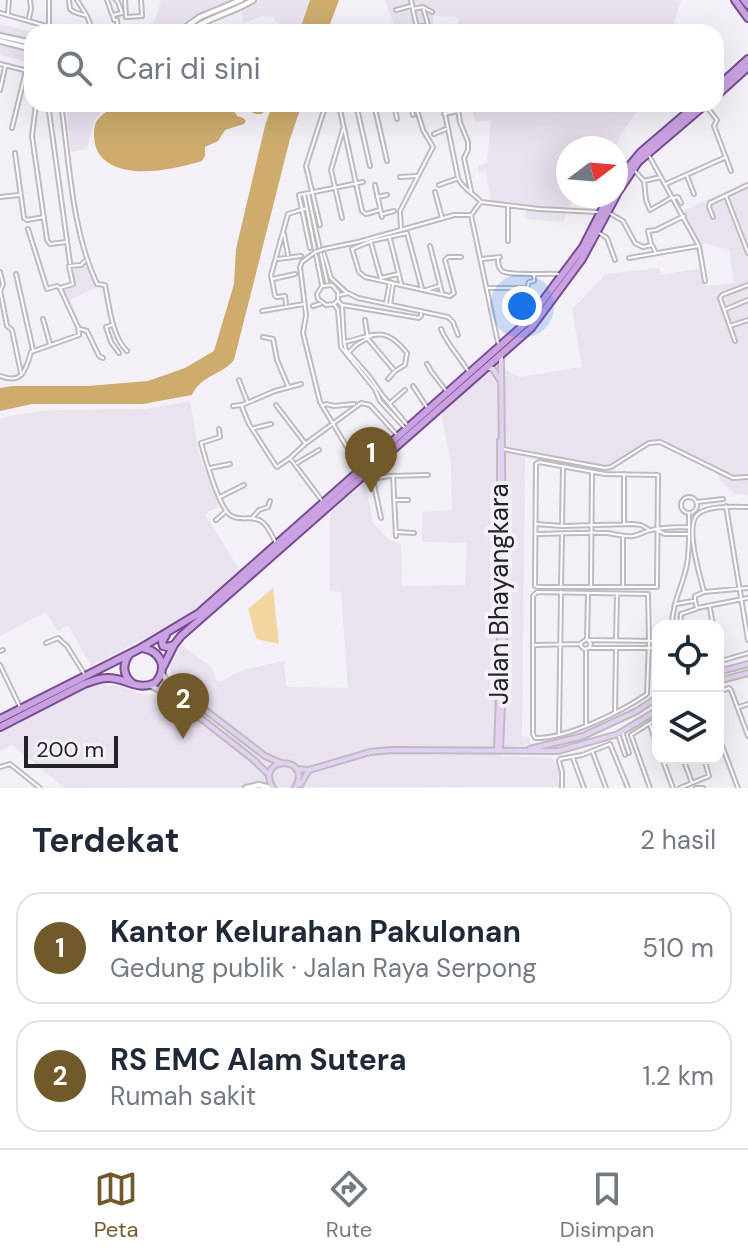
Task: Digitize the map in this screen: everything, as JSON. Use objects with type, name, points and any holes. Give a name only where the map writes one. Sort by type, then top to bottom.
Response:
[{"type":"main road","points":[[735,0],[748,18]]},
{"type":"main road","points":[[744,0],[748,5]]},
{"type":"main road","points":[[724,81],[748,59]]},
{"type":"main road","points":[[724,89],[748,67]]},
{"type":"main road","points":[[628,168],[641,152],[688,112]]},
{"type":"main road","points":[[628,178],[647,153],[696,112]]},
{"type":"main road","points":[[160,689],[174,645],[181,636],[486,367],[568,272],[597,232],[605,208]]},
{"type":"main road","points":[[568,272],[607,208]]},
{"type":"main road","points":[[0,719],[139,649],[199,613],[324,503],[367,474],[399,437],[500,351]]},
{"type":"main road","name":"Jalan Bhayangkara","points":[[499,750],[500,351]]},
{"type":"main road","points":[[486,367],[493,369],[501,382]]},
{"type":"main road","points":[[167,633],[163,646],[174,645]]},
{"type":"main road","points":[[139,649],[155,652],[162,661],[164,673],[265,756],[296,769],[299,778],[296,788]]},
{"type":"main road","points":[[131,653],[124,668],[132,683]]},
{"type":"main road","points":[[724,670],[748,664]]},
{"type":"main road","points":[[0,727],[84,684],[110,678],[115,674],[115,669],[106,665]]},
{"type":"main road","points":[[151,686],[164,673]]},
{"type":"main road","points":[[724,679],[748,673]]},
{"type":"main road","points":[[110,678],[141,687],[151,686],[171,695],[254,760],[269,775],[272,788]]},
{"type":"main road","points":[[527,750],[583,736],[652,701]]},
{"type":"main road","points":[[296,769],[309,770],[370,752],[558,751],[620,733],[652,714]]},
{"type":"main road","points":[[269,775],[273,767],[281,763]]},
{"type":"main road","points":[[296,788],[309,770]]},
{"type":"street","points":[[8,14],[9,0]]},
{"type":"street","points":[[28,20],[30,0]]},
{"type":"street","points":[[49,0],[51,24]]},
{"type":"street","points":[[69,0],[72,11],[87,16]]},
{"type":"street","points":[[77,0],[90,24]]},
{"type":"street","points":[[107,0],[117,24]]},
{"type":"street","points":[[116,0],[126,17],[142,16],[141,0]]},
{"type":"street","points":[[113,15],[126,12],[125,0]]},
{"type":"street","points":[[190,24],[241,0]]},
{"type":"street","points":[[200,24],[253,0]]},
{"type":"street","points":[[411,0],[417,24]]},
{"type":"street","points":[[423,7],[428,24]]},
{"type":"street","points":[[396,10],[423,7],[432,12]]},
{"type":"street","points":[[0,13],[41,24]]},
{"type":"street","points":[[0,38],[24,44]]},
{"type":"street","points":[[0,64],[24,70]]},
{"type":"street","points":[[0,90],[6,66]]},
{"type":"street","points":[[12,128],[24,79]]},
{"type":"street","points":[[35,112],[32,136],[48,242],[67,242]]},
{"type":"street","points":[[49,112],[70,263]]},
{"type":"street","points":[[62,112],[76,215],[87,260],[97,284],[105,285],[113,324],[127,351]]},
{"type":"street","points":[[323,112],[306,166],[308,193],[327,284]]},
{"type":"street","points":[[340,112],[363,213],[394,211]]},
{"type":"street","points":[[358,112],[370,166]]},
{"type":"street","points":[[376,112],[387,161]]},
{"type":"street","points":[[396,112],[397,119]]},
{"type":"street","points":[[401,230],[400,211],[433,147],[416,112]]},
{"type":"street","points":[[454,112],[444,114],[458,178],[461,185],[481,202],[604,212],[623,221],[635,243],[643,247],[652,245]]},
{"type":"street","points":[[459,112],[468,142],[464,158],[471,192]]},
{"type":"street","points":[[712,112],[717,120],[714,126],[731,171]]},
{"type":"street","points":[[342,218],[331,166],[343,128]]},
{"type":"street","points":[[434,134],[447,129]]},
{"type":"street","points":[[15,153],[25,219],[44,217]]},
{"type":"street","points":[[647,153],[699,246],[705,281]]},
{"type":"street","points":[[665,185],[726,157]]},
{"type":"street","points":[[633,170],[644,181],[650,210],[673,198],[678,197],[681,203]]},
{"type":"street","points":[[686,175],[694,194]]},
{"type":"street","points":[[400,177],[418,176]]},
{"type":"street","points":[[644,181],[661,177]]},
{"type":"street","points":[[439,185],[458,178]]},
{"type":"street","points":[[310,248],[298,196],[363,182]]},
{"type":"street","points":[[375,185],[381,214]]},
{"type":"street","points":[[713,217],[708,205],[748,185]]},
{"type":"street","points":[[435,192],[442,219]]},
{"type":"street","points":[[308,193],[307,208],[322,286]]},
{"type":"street","points":[[308,193],[320,225]]},
{"type":"street","points":[[0,197],[21,195]]},
{"type":"street","points":[[377,197],[387,195]]},
{"type":"street","points":[[726,196],[748,253]]},
{"type":"street","points":[[471,215],[481,202]]},
{"type":"street","points":[[508,205],[508,241]]},
{"type":"street","points":[[286,304],[285,296],[275,296],[271,275],[289,213],[307,208]]},
{"type":"street","points":[[381,518],[367,474],[321,406],[303,333],[306,315],[300,265],[315,252],[324,249],[459,215],[471,215]]},
{"type":"street","points":[[471,215],[500,351]]},
{"type":"street","points":[[656,253],[648,231],[684,216]]},
{"type":"street","points":[[28,229],[47,288],[74,283],[69,266],[81,265],[87,260]]},
{"type":"street","points":[[424,290],[406,232],[371,241],[352,250],[359,272],[365,277],[450,296],[454,293],[445,260],[461,257]]},
{"type":"street","points":[[597,232],[607,238],[615,260]]},
{"type":"street","points":[[283,233],[289,257]]},
{"type":"street","points":[[389,237],[402,285]]},
{"type":"street","points":[[371,241],[381,279]]},
{"type":"street","points":[[430,246],[443,294]]},
{"type":"street","points":[[629,258],[699,246]]},
{"type":"street","points":[[324,254],[330,277],[348,293],[358,298],[448,317],[458,335]]},
{"type":"street","points":[[276,260],[301,256]]},
{"type":"street","points":[[481,259],[499,258],[502,271],[568,272]]},
{"type":"street","points":[[0,272],[7,326],[12,330],[22,375]]},
{"type":"street","points":[[381,279],[399,273]]},
{"type":"street","points":[[487,288],[527,288],[529,282],[534,281],[534,273]]},
{"type":"street","points":[[16,274],[34,351]]},
{"type":"street","points":[[271,280],[295,274]]},
{"type":"street","points":[[388,304],[392,283]]},
{"type":"street","points":[[407,286],[421,283]]},
{"type":"street","points":[[735,341],[720,300],[722,295],[748,285]]},
{"type":"street","points":[[322,303],[317,294],[322,286],[337,286]]},
{"type":"street","points":[[337,286],[342,305],[342,350],[368,377]]},
{"type":"street","points":[[424,290],[440,286]]},
{"type":"street","points":[[0,376],[10,379],[22,375],[30,353],[77,336],[78,328],[60,288]]},
{"type":"street","points":[[334,304],[338,297],[348,293]]},
{"type":"street","points":[[723,310],[748,300]]},
{"type":"street","points":[[262,311],[305,303]]},
{"type":"street","points":[[313,306],[334,304]]},
{"type":"street","points":[[334,304],[349,353],[408,429]]},
{"type":"street","points":[[342,305],[419,318],[421,311]]},
{"type":"street","points":[[43,319],[50,345]]},
{"type":"street","points":[[365,320],[367,337],[395,371]]},
{"type":"street","points":[[729,327],[748,320]]},
{"type":"street","points":[[113,324],[106,327],[119,353]]},
{"type":"street","points":[[78,328],[87,331],[99,356],[103,358]]},
{"type":"street","points":[[441,329],[470,374]]},
{"type":"street","points":[[344,342],[374,334],[393,338],[407,356],[405,365],[388,379],[390,367]]},
{"type":"street","points":[[263,337],[273,339],[288,388]]},
{"type":"street","points":[[349,353],[367,337]]},
{"type":"street","points":[[353,340],[356,345]]},
{"type":"street","points":[[427,364],[448,393]]},
{"type":"street","points":[[239,380],[248,403]]},
{"type":"street","points":[[233,406],[301,384]]},
{"type":"street","points":[[413,386],[429,410]]},
{"type":"street","points":[[389,404],[405,390]]},
{"type":"street","points":[[379,393],[380,401],[401,420]]},
{"type":"street","points":[[321,406],[365,403],[399,437]]},
{"type":"street","points":[[242,405],[244,414],[277,467],[358,404]]},
{"type":"street","points":[[276,405],[305,444]]},
{"type":"street","points":[[252,428],[271,424]]},
{"type":"street","points":[[219,429],[221,436],[201,443],[226,512],[238,519],[253,518],[263,523],[277,544]]},
{"type":"street","points":[[501,449],[605,468],[649,443],[660,442],[733,478],[748,477]]},
{"type":"street","points":[[296,464],[319,450]]},
{"type":"street","points":[[290,458],[324,503]]},
{"type":"street","points":[[537,463],[563,466],[605,474],[656,474],[659,477],[658,585],[654,588],[536,587],[537,463]]},
{"type":"street","points":[[209,468],[230,464]]},
{"type":"street","points":[[562,526],[563,466]]},
{"type":"street","points":[[591,587],[592,471]]},
{"type":"street","points":[[367,474],[428,475]]},
{"type":"street","points":[[624,474],[624,524]]},
{"type":"street","points":[[393,476],[396,534],[414,533]]},
{"type":"street","points":[[219,497],[244,485]]},
{"type":"street","points":[[689,513],[682,509],[682,501],[688,497],[696,502]]},
{"type":"street","points":[[696,502],[723,499]]},
{"type":"street","points":[[394,500],[408,500]]},
{"type":"street","points":[[253,518],[258,511],[268,507],[270,501]]},
{"type":"street","points":[[689,513],[695,509],[696,502]]},
{"type":"street","points":[[726,506],[748,640]]},
{"type":"street","points":[[704,592],[693,541],[694,519],[699,513],[726,506],[748,507]]},
{"type":"street","points":[[216,520],[226,512]]},
{"type":"street","points":[[673,620],[674,604],[687,565],[689,513]]},
{"type":"street","points":[[536,524],[624,524],[641,525],[649,530],[689,527]]},
{"type":"street","points":[[535,534],[610,533],[624,536],[641,535],[649,530]]},
{"type":"street","points":[[658,530],[665,534],[689,534]]},
{"type":"street","points":[[561,587],[562,533]]},
{"type":"street","points":[[623,588],[624,536]]},
{"type":"street","points":[[697,608],[695,596],[704,592],[748,588]]},
{"type":"street","points":[[537,592],[561,592],[645,593],[649,596],[648,693],[586,725],[537,739],[533,734],[533,596],[537,592]]},
{"type":"street","points":[[559,734],[561,592]]},
{"type":"street","points":[[586,725],[588,649],[591,644],[587,640],[588,593]]},
{"type":"street","points":[[616,641],[617,593]]},
{"type":"street","points":[[680,620],[681,614],[697,608],[748,598]]},
{"type":"street","points":[[674,604],[695,601]]},
{"type":"street","points":[[709,607],[712,620]]},
{"type":"street","points":[[46,643],[58,638],[67,646],[85,676]]},
{"type":"street","points":[[534,645],[581,644],[583,640],[649,641]]},
{"type":"street","points":[[581,644],[588,649],[649,648]]},
{"type":"street","points":[[615,712],[616,649]]},
{"type":"street","points":[[724,660],[748,653]]},
{"type":"street","points":[[0,665],[21,708]]},
{"type":"street","points":[[724,690],[731,690],[748,736]]},
{"type":"street","points":[[737,707],[748,704]]},
{"type":"street","points":[[650,788],[631,735],[652,722]]},
{"type":"street","points":[[649,724],[652,732]]},
{"type":"street","points":[[620,733],[627,754]]},
{"type":"street","points":[[562,788],[559,760],[610,744],[628,788]]},
{"type":"street","points":[[617,757],[636,750]]},
{"type":"street","points":[[724,751],[738,788]]},
{"type":"street","points":[[592,752],[606,788]]},
{"type":"street","points":[[572,757],[584,788]]},
{"type":"street","points":[[0,767],[9,764],[40,788]]},
{"type":"street","points":[[664,764],[673,788]]},
{"type":"street","points":[[685,764],[692,783]]},
{"type":"street","points":[[680,788],[709,776],[706,764]]},
{"type":"street","points":[[259,785],[269,775]]},
{"type":"street","points":[[246,788],[259,785],[272,788]]},
{"type":"street","points":[[696,788],[703,788]]},
{"type":"shaded area","points":[[161,0],[238,0],[201,14],[188,24],[154,24]]},
{"type":"shaded area","points":[[257,0],[310,0],[302,24],[278,24],[273,17],[263,16],[243,23],[241,10]]},
{"type":"shaded area","points":[[310,0],[339,0],[330,24],[302,24]]},
{"type":"shaded area","points":[[385,0],[681,0],[674,24],[459,24],[458,17],[433,16],[434,24],[393,24]]},
{"type":"shaded area","points":[[0,24],[24,30],[24,61],[0,55]]},
{"type":"shaded area","points":[[67,112],[102,112],[94,121],[87,149],[71,152]]},
{"type":"shaded area","points":[[235,112],[246,121],[225,130],[218,141],[205,147],[202,161],[143,171],[123,169],[102,157],[96,147],[94,127],[104,114]]},
{"type":"shaded area","points":[[270,112],[299,112],[234,360],[201,383],[192,395],[143,404],[32,404],[0,411],[0,388],[148,381],[185,368],[214,351],[234,284],[236,249]]},
{"type":"shaded area","points":[[472,112],[637,112],[621,136],[556,136],[556,208],[568,208],[564,222],[526,219],[526,208],[491,205],[486,171],[479,172],[478,167],[487,162],[491,120],[476,122]]},
{"type":"shaded area","points":[[748,181],[748,495],[735,494],[716,473],[660,445],[651,444],[613,469],[604,471],[525,458],[522,737],[530,738],[530,745],[505,747],[501,756],[551,757],[561,774],[557,777],[560,787],[64,788],[12,745],[0,751],[0,732],[87,687],[106,684],[141,694],[162,695],[172,678],[170,666],[182,645],[211,667],[217,681],[242,670],[284,661],[286,687],[348,688],[341,592],[330,591],[330,514],[364,479],[373,523],[387,538],[401,545],[402,586],[465,585],[467,543],[422,542],[422,512],[452,510],[451,463],[441,413],[505,354],[505,370],[520,377],[582,367],[572,309],[606,274],[660,268],[661,275],[703,268],[707,286],[734,283],[729,250],[696,241],[682,211]]},
{"type":"shaded area","points":[[85,263],[98,287],[68,301],[63,289],[75,283],[70,267]]},
{"type":"shaded area","points":[[190,401],[199,454],[219,506],[205,514],[241,572],[195,612],[91,666],[68,625],[58,631],[46,612],[0,636],[0,419],[52,410],[147,409]]},
{"type":"shaded area","points":[[273,588],[279,644],[257,639],[248,609]]},
{"type":"place","name":"Kantor Kelurahan Pakulonan","points":[[371,493]]},
{"type":"place","name":"RS EMC Alam Sutera","points":[[183,739]]}]
